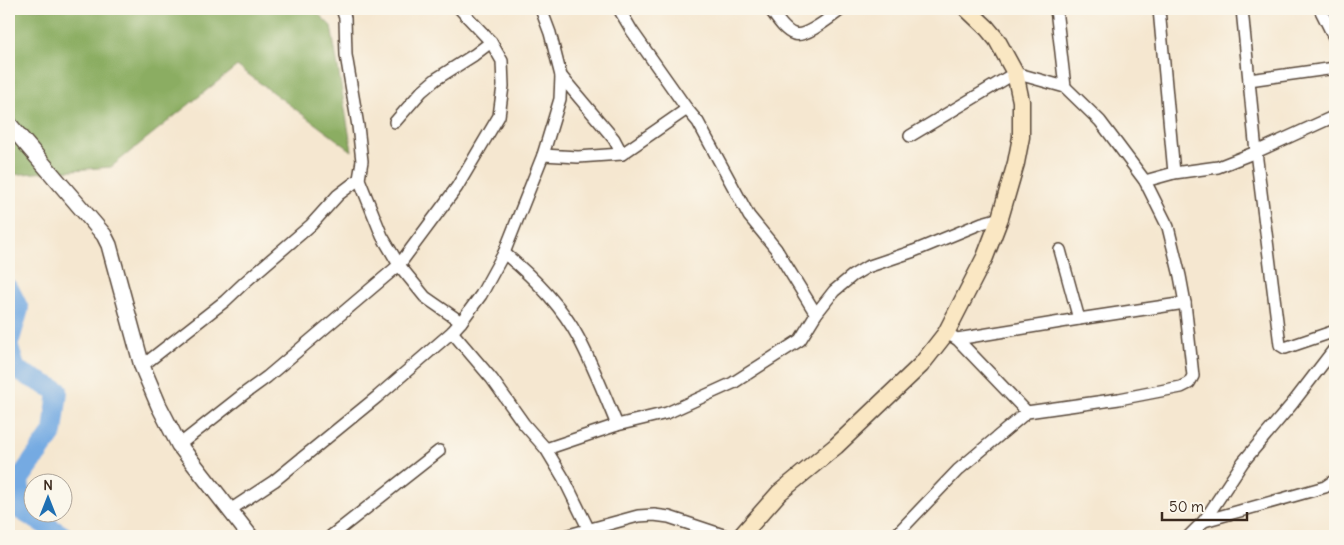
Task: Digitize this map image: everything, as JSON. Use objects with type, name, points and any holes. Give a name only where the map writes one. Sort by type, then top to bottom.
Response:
[{"type":"main road","points":[[741,536],[779,493],[836,446],[952,336],[1000,218],[1016,163],[1021,136],[1021,101],[1015,73],[997,40],[967,9]]},
{"type":"street","points":[[342,9],[345,18],[346,55],[362,162],[359,179],[382,236],[399,265],[425,297],[461,322]]},
{"type":"street","points":[[179,446],[267,377],[399,265],[457,187],[499,116],[503,86],[502,61],[491,42],[460,9]]},
{"type":"street","points":[[230,510],[274,481],[452,332],[481,295],[504,253],[543,155],[560,99],[560,76],[550,33],[541,9]]},
{"type":"street","points":[[619,9],[632,31],[698,122],[749,216],[776,248],[816,314]]},
{"type":"street","points":[[770,9],[786,29],[795,34],[805,34],[842,9]]},
{"type":"street","points":[[1056,9],[1065,87]]},
{"type":"street","points":[[1159,9],[1174,173]]},
{"type":"street","points":[[1242,9],[1256,152],[1280,345],[1285,348],[1335,331]]},
{"type":"street","points":[[1320,9],[1335,38]]},
{"type":"street","points":[[395,122],[422,91],[436,79],[491,42]]},
{"type":"street","points":[[1249,80],[1335,68]]},
{"type":"street","points":[[895,536],[958,470],[1027,412],[1119,399],[1181,387],[1189,383],[1193,376],[1185,303],[1168,227],[1145,181],[1100,121],[1065,87],[1015,73],[910,136]]},
{"type":"street","points":[[560,76],[614,139],[622,154]]},
{"type":"street","points":[[543,155],[578,157],[622,154],[687,109]]},
{"type":"street","points":[[1145,181],[1174,173],[1218,168],[1335,120]]},
{"type":"street","points":[[9,124],[107,240],[142,366],[159,406],[179,446],[250,536]]},
{"type":"street","points":[[142,366],[225,301],[311,225],[338,195],[359,179]]},
{"type":"street","points":[[546,449],[617,425],[667,413],[733,383],[800,340],[816,314],[834,292],[852,276],[867,267],[914,251],[982,223],[1000,218]]},
{"type":"street","points":[[1060,250],[1079,319]]},
{"type":"street","points":[[504,253],[526,271],[557,306],[577,336],[617,425]]},
{"type":"street","points":[[952,336],[1185,303]]},
{"type":"street","points":[[452,332],[492,379],[524,424],[546,449],[564,479],[589,530]]},
{"type":"street","points":[[952,336],[1027,412]]},
{"type":"street","points":[[1189,536],[1204,521],[1243,462],[1292,404],[1335,348]]},
{"type":"street","points":[[331,536],[439,452]]},
{"type":"street","points":[[1204,521],[1325,488],[1335,480]]},
{"type":"street","points":[[565,536],[638,516],[654,515],[669,516],[726,536]]},
{"type":"green space","points":[[9,9],[313,9],[331,26],[352,151],[237,66],[111,167],[9,175]]},
{"type":"waterway","points":[[9,289],[19,309],[9,343]]},
{"type":"waterway","points":[[9,348],[16,370],[58,391],[53,432],[19,480],[22,511],[64,536]]}]
